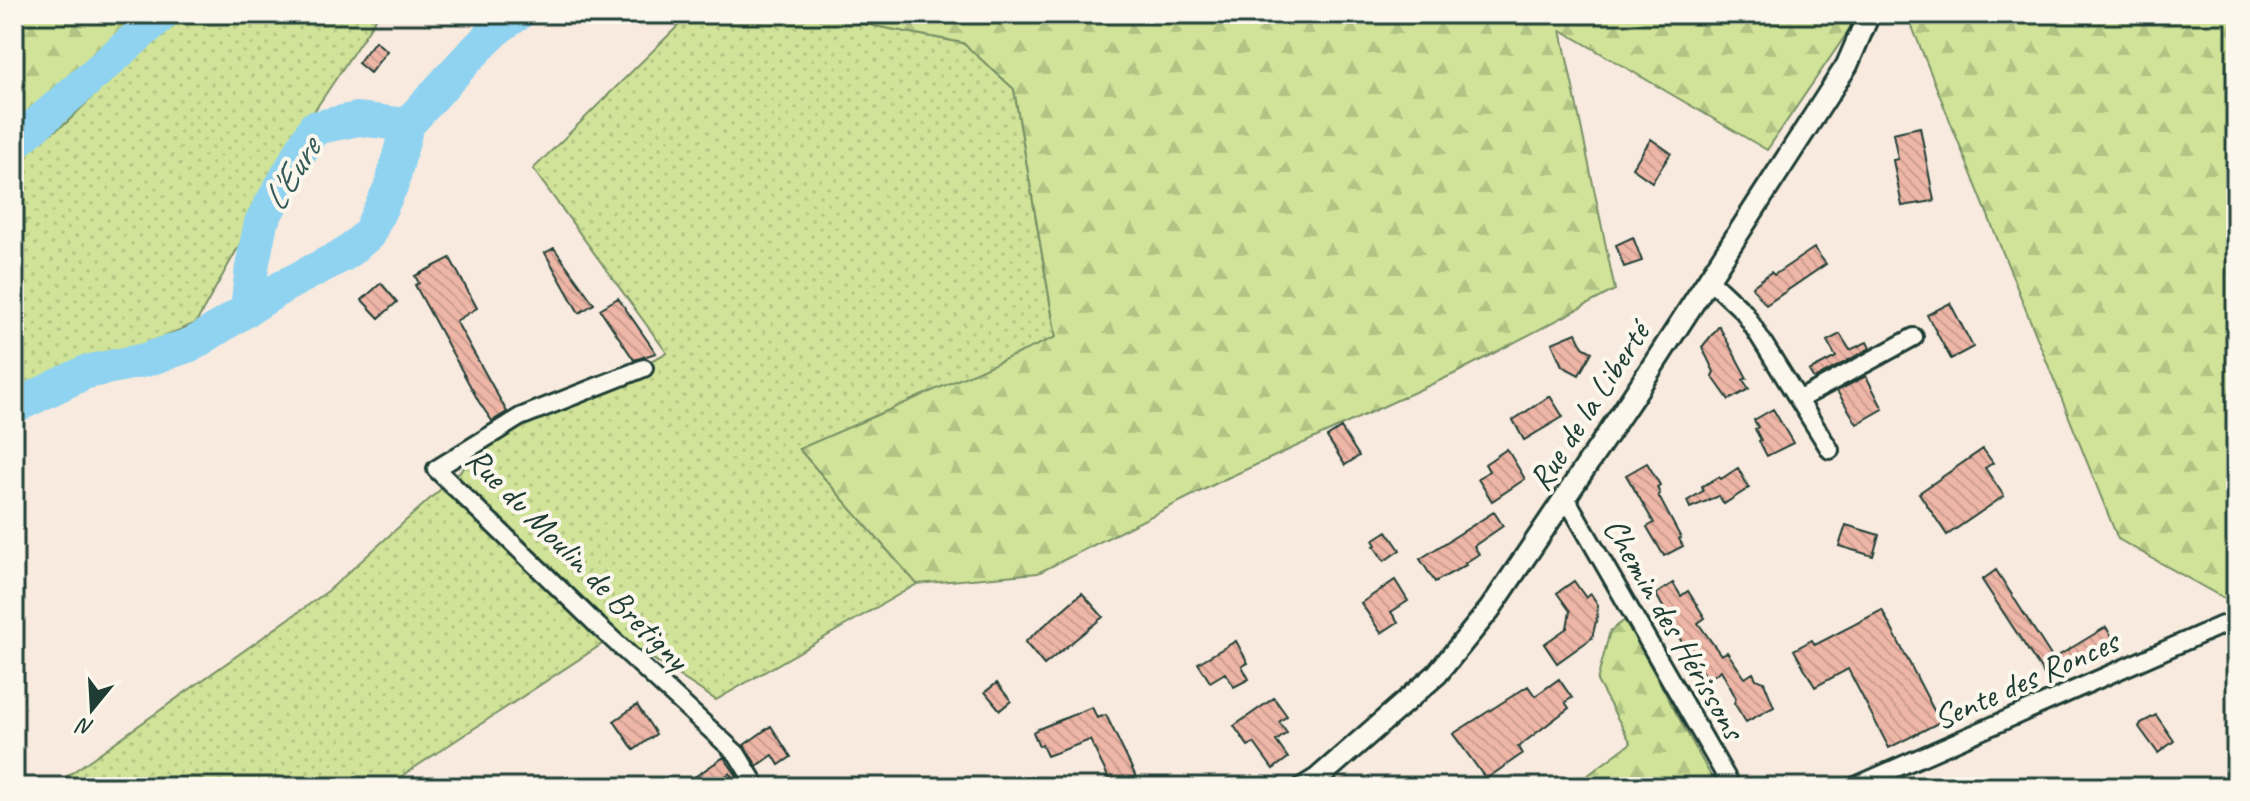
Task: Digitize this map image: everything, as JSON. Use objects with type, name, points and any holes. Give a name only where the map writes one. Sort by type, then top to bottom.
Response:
[{"type":"street","name":"Rue de la Liberté","points":[[1304,787],[1437,674],[1490,609],[1566,498],[1847,65],[1869,14]]},
{"type":"street","points":[[1709,279],[1744,312],[1830,450]]},
{"type":"street","points":[[1800,399],[1914,337]]},
{"type":"street","name":"Rue du Moulin de Bretigny","points":[[644,368],[520,417],[436,469],[598,626],[737,754],[757,787]]},
{"type":"street","name":"Chemin des Hérissons","points":[[1566,498],[1732,787]]},
{"type":"street","name":"Sente des Ronces","points":[[1853,787],[2222,625]]},
{"type":"green space","points":[[14,14],[176,14],[66,123],[14,158]]},
{"type":"green space","points":[[176,14],[379,14],[313,113],[196,323],[14,400],[14,158],[66,123]]},
{"type":"green space","points":[[690,14],[813,14],[963,43],[1014,89],[1056,338],[799,449],[917,584],[716,700],[616,635],[385,787],[52,787],[328,591],[507,429],[667,353],[533,169]]},
{"type":"green space","points":[[813,14],[1860,14],[1767,150],[1561,30],[1615,290],[1454,374],[1223,480],[1038,573],[917,584],[799,449],[1056,337],[1014,89],[963,43]]},
{"type":"green space","points":[[1907,14],[2236,14],[2236,605],[2118,539]]},
{"type":"green space","points":[[1625,620],[1717,787],[1572,787],[1631,743],[1597,681],[1610,631]]},
{"type":"building","points":[[375,41],[387,51],[370,73],[358,63]]},
{"type":"building","points":[[1920,127],[1934,201],[1902,206],[1893,160],[1898,159],[1893,133]]},
{"type":"building","points":[[1651,139],[1671,153],[1652,182],[1632,168]]},
{"type":"building","points":[[1633,237],[1642,261],[1624,267],[1616,245]]},
{"type":"building","points":[[554,248],[594,304],[579,313],[545,253]]},
{"type":"building","points":[[1814,248],[1826,264],[1766,305],[1752,287],[1771,272],[1774,275]]},
{"type":"building","points":[[450,258],[477,308],[456,321],[507,412],[492,421],[415,285],[419,283],[415,276]]},
{"type":"building","points":[[381,283],[397,302],[379,318],[362,300]]},
{"type":"building","points":[[618,298],[656,353],[634,360],[600,309]]},
{"type":"building","points":[[1950,303],[1973,347],[1951,359],[1927,315]]},
{"type":"building","points":[[1719,326],[1747,378],[1743,380],[1749,389],[1729,400],[1712,376],[1714,372],[1702,347]]},
{"type":"building","points":[[1576,333],[1583,347],[1592,352],[1579,375],[1562,366],[1552,343]]},
{"type":"building","points":[[1840,334],[1850,350],[1867,342],[1870,348],[1814,379],[1809,371],[1836,357],[1827,341]]},
{"type":"building","points":[[1866,376],[1883,409],[1857,424],[1837,391]]},
{"type":"building","points":[[1550,396],[1563,417],[1524,440],[1513,420]]},
{"type":"building","points":[[1773,409],[1793,443],[1767,456],[1759,441],[1754,420]]},
{"type":"building","points":[[1341,428],[1359,456],[1345,465],[1327,437]]},
{"type":"building","points":[[1507,449],[1525,479],[1492,501],[1478,479],[1489,471],[1485,464]]},
{"type":"building","points":[[1983,449],[1993,463],[1985,468],[2004,496],[1947,535],[1919,493]]},
{"type":"building","points":[[1647,463],[1660,485],[1657,487],[1658,495],[1683,546],[1664,556],[1647,527],[1654,523],[1626,475]]},
{"type":"building","points":[[1738,468],[1749,488],[1724,504],[1719,496],[1690,508],[1687,501],[1703,491],[1702,486]]},
{"type":"building","points":[[1494,512],[1503,526],[1474,546],[1479,554],[1466,565],[1435,582],[1420,559]]},
{"type":"building","points":[[1846,525],[1879,535],[1873,556],[1839,546]]},
{"type":"building","points":[[1387,531],[1400,550],[1384,561],[1373,540]]},
{"type":"building","points":[[1996,570],[2053,659],[2106,627],[2116,643],[2049,682],[1982,580]]},
{"type":"building","points":[[1395,580],[1408,601],[1391,612],[1398,622],[1381,633],[1361,603]]},
{"type":"building","points":[[1574,581],[1586,598],[1591,594],[1598,605],[1597,617],[1592,638],[1557,663],[1544,644],[1567,628],[1570,611],[1557,593]]},
{"type":"building","points":[[1673,583],[1681,596],[1688,591],[1705,618],[1698,623],[1721,655],[1727,652],[1745,678],[1753,673],[1756,679],[1764,682],[1774,707],[1746,722],[1734,703],[1736,698],[1721,670],[1708,680],[1688,654],[1656,594]]},
{"type":"building","points":[[1082,593],[1103,617],[1044,665],[1025,642]]},
{"type":"building","points":[[1882,610],[1940,722],[1889,748],[1848,669],[1815,687],[1794,650],[1812,640],[1815,645]]},
{"type":"building","points":[[1236,641],[1248,663],[1242,666],[1249,679],[1234,687],[1225,673],[1210,682],[1198,663]]},
{"type":"building","points":[[1559,679],[1572,698],[1565,702],[1569,708],[1518,747],[1522,754],[1486,779],[1453,734],[1528,686],[1535,696]]},
{"type":"building","points":[[997,683],[1011,701],[1000,710],[985,692]]},
{"type":"building","points":[[1274,698],[1287,716],[1279,722],[1287,733],[1276,741],[1288,758],[1273,769],[1254,743],[1248,746],[1234,726]]},
{"type":"building","points":[[637,705],[656,734],[634,750],[614,721]]},
{"type":"building","points":[[1092,707],[1097,718],[1106,715],[1141,787],[1113,787],[1090,740],[1047,756],[1042,745],[1039,746],[1033,732]]},
{"type":"building","points":[[2156,715],[2174,741],[2158,753],[2139,727]]},
{"type":"building","points":[[771,726],[791,757],[779,765],[773,755],[757,766],[744,745]]},
{"type":"building","points":[[724,757],[739,779],[734,782],[730,773],[710,787],[680,787]]},
{"type":"waterway","points":[[14,144],[163,14]]},
{"type":"waterway","name":"L'Eure","points":[[14,407],[86,372],[145,360],[193,344],[284,286],[345,254],[368,235],[392,184],[407,125],[466,60],[499,27],[518,14]]},
{"type":"waterway","name":"L'Eure","points":[[247,309],[261,222],[314,128],[358,119],[407,125]]}]
